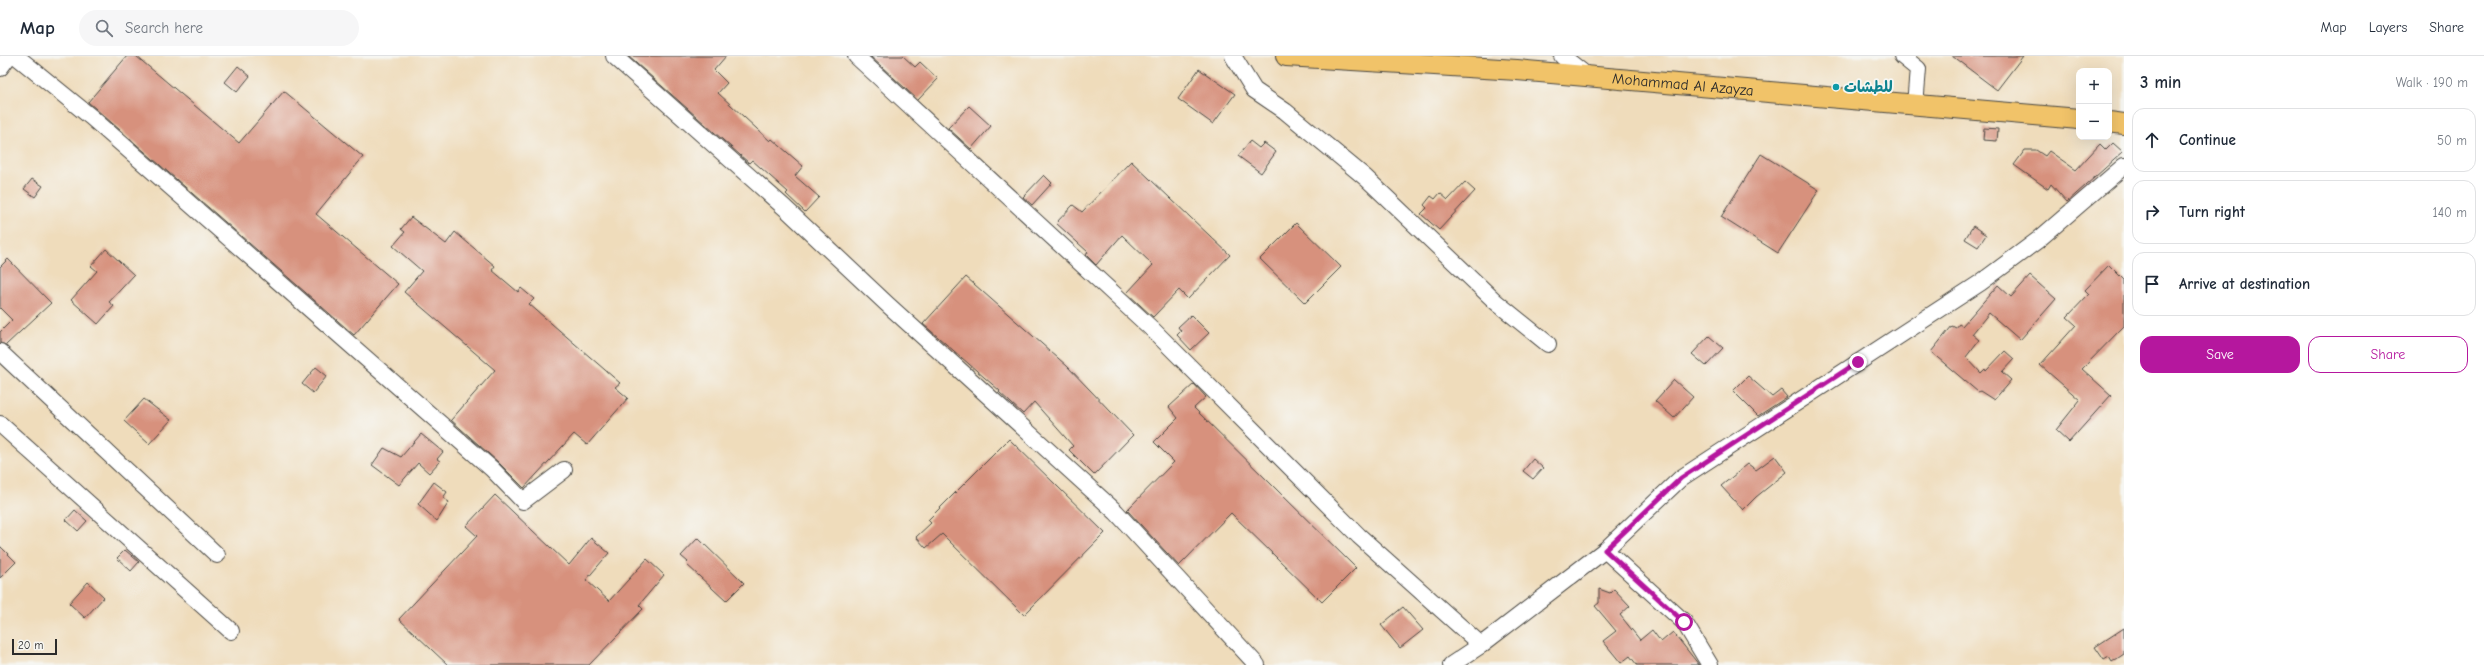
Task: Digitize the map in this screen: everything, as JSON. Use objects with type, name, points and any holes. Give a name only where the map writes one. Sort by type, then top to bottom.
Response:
[{"type":"main road","name":"Mohammad Al Azayza","points":[[1286,56],[1517,70],[1590,78],[2076,120]]},
{"type":"main road","points":[[2112,122],[2124,124]]},
{"type":"street","points":[[0,68],[9,56]]},
{"type":"street","points":[[16,56],[91,117],[492,469],[523,501],[564,470]]},
{"type":"street","points":[[614,56],[785,208],[893,310],[1116,512],[1257,665]]},
{"type":"street","points":[[856,56],[1152,329],[1360,536],[1481,645]]},
{"type":"street","points":[[1233,56],[1254,90],[1285,111],[1366,178],[1496,302],[1548,344]]},
{"type":"street","points":[[1562,56],[1590,78]]},
{"type":"street","points":[[1902,56],[1918,69],[1915,105]]},
{"type":"street","points":[[1451,665],[1481,645],[1605,550],[1681,478],[1980,283],[2038,240],[2124,166]]},
{"type":"street","points":[[0,352],[217,555]]},
{"type":"street","points":[[0,424],[231,631]]},
{"type":"street","points":[[1605,550],[1684,622],[1710,665]]},
{"type":"building","points":[[127,56],[136,56],[239,143],[284,91],[363,157],[316,214],[398,284],[354,335],[88,102]]},
{"type":"building","points":[[628,56],[726,56],[714,70],[727,83],[718,93],[770,141],[772,139],[803,166],[795,176],[819,197],[805,212],[786,194],[788,192],[752,160],[749,163]]},
{"type":"building","points":[[870,56],[903,56],[915,67],[920,62],[938,79],[918,100]]},
{"type":"building","points":[[1952,56],[2023,56],[1997,90]]},
{"type":"building","points":[[238,66],[250,76],[237,92],[225,82]]},
{"type":"building","points":[[1199,69],[1235,94],[1213,124],[1178,99]]},
{"type":"building","points":[[969,106],[991,126],[971,149],[948,128]]},
{"type":"building","points":[[1984,128],[1998,129],[1997,141],[1983,140]]},
{"type":"building","points":[[1250,141],[1259,148],[1264,143],[1276,152],[1261,173],[1238,156]]},
{"type":"building","points":[[2113,143],[2123,152],[2067,202],[2051,184],[2048,189],[2014,165],[2025,150],[2036,150],[2045,156],[2049,151],[2076,170],[2100,144],[2106,150]]},
{"type":"building","points":[[1761,154],[1819,190],[1778,253],[1721,217]]},
{"type":"building","points":[[1131,161],[1230,255],[1188,299],[1179,290],[1153,317],[1127,293],[1153,265],[1122,235],[1096,265],[1086,255],[1088,252],[1056,223],[1073,205],[1082,212]]},
{"type":"building","points":[[1044,175],[1052,183],[1032,205],[1023,197]]},
{"type":"building","points":[[32,179],[43,186],[35,197],[24,189]]},
{"type":"building","points":[[1465,182],[1475,191],[1439,230],[1421,214],[1427,208],[1424,205],[1431,196],[1435,199],[1440,193],[1448,200]]},
{"type":"building","points":[[411,217],[446,244],[455,232],[495,266],[492,270],[518,292],[521,288],[534,299],[529,304],[620,383],[615,387],[628,398],[587,445],[574,434],[524,488],[498,462],[451,420],[495,370],[404,292],[422,271],[393,246],[405,232],[401,229]]},
{"type":"building","points":[[1296,223],[1341,267],[1305,303],[1260,259]]},
{"type":"building","points":[[1973,226],[1986,235],[1978,247],[1965,239]]},
{"type":"building","points":[[106,249],[134,275],[109,302],[114,306],[98,324],[71,300],[97,271],[91,266]]},
{"type":"building","points":[[8,259],[51,303],[6,345],[0,343],[0,332],[12,320],[0,308],[0,267]]},
{"type":"building","points":[[2109,265],[2124,280],[2124,326],[2082,369],[2111,395],[2069,442],[2056,430],[2080,400],[2040,365],[2076,325],[2067,317],[2089,294],[2085,290]]},
{"type":"building","points":[[2030,276],[2056,299],[2020,340],[1989,313],[1972,334],[1979,340],[1966,357],[1981,373],[1985,369],[1986,371],[2005,351],[2014,359],[2002,372],[2011,380],[1994,400],[1980,391],[1978,392],[1931,352],[1952,326],[1956,328],[1959,324],[1962,326],[1998,285],[2011,297]]},
{"type":"building","points":[[966,277],[1067,366],[1133,435],[1094,475],[1069,450],[1073,446],[1034,402],[1023,414],[999,392],[1000,391],[923,324]]},
{"type":"building","points":[[1191,315],[1209,333],[1191,350],[1177,335],[1181,331],[1178,327]]},
{"type":"building","points":[[1709,336],[1723,348],[1706,366],[1692,354]]},
{"type":"building","points":[[316,367],[327,376],[313,393],[302,384]]},
{"type":"building","points":[[1748,376],[1772,397],[1781,390],[1787,397],[1758,416],[1733,391]]},
{"type":"building","points":[[1674,380],[1693,397],[1674,418],[1655,401]]},
{"type":"building","points":[[1194,384],[1206,397],[1194,408],[1356,568],[1322,602],[1231,513],[1179,566],[1127,510],[1174,462],[1154,442],[1178,418],[1169,407]]},
{"type":"building","points":[[144,399],[171,420],[149,444],[124,421]]},
{"type":"building","points":[[421,434],[443,452],[437,459],[440,461],[429,473],[418,463],[399,485],[372,465],[384,448],[401,457]]},
{"type":"building","points":[[1009,439],[1105,533],[1024,615],[942,534],[926,548],[916,537],[931,523],[928,520]]},
{"type":"building","points":[[1775,456],[1787,472],[1756,497],[1743,510],[1721,486],[1748,464],[1756,470]]},
{"type":"building","points":[[1533,459],[1543,468],[1533,479],[1523,471]]},
{"type":"building","points":[[434,482],[447,492],[443,498],[449,502],[437,521],[418,504]]},
{"type":"building","points":[[495,495],[569,565],[591,538],[609,553],[586,580],[609,601],[647,559],[664,575],[639,605],[643,609],[589,665],[448,665],[399,619],[477,536],[466,526]]},
{"type":"building","points":[[75,510],[87,521],[78,531],[66,520]]},
{"type":"building","points":[[698,538],[744,583],[726,601],[686,564],[688,562],[681,556]]},
{"type":"building","points":[[0,546],[16,562],[0,578]]},
{"type":"building","points":[[125,550],[139,562],[131,571],[117,558]]},
{"type":"building","points":[[88,582],[104,597],[85,618],[69,603]]},
{"type":"building","points":[[1599,589],[1610,593],[1614,589],[1630,606],[1620,615],[1640,640],[1652,630],[1661,642],[1673,632],[1699,665],[1637,665],[1630,656],[1621,663],[1603,641],[1616,631],[1595,606],[1599,603]]},
{"type":"building","points":[[1403,607],[1423,630],[1400,648],[1381,625]]},
{"type":"building","points":[[2124,628],[2124,654],[2112,662],[2109,657],[2104,660],[2095,647]]},
{"type":"place","name":"للطشات","points":[[1836,87]]},
{"type":"route","points":[[1684,622],[1605,550],[1681,478],[1824,387],[1858,362]]}]
